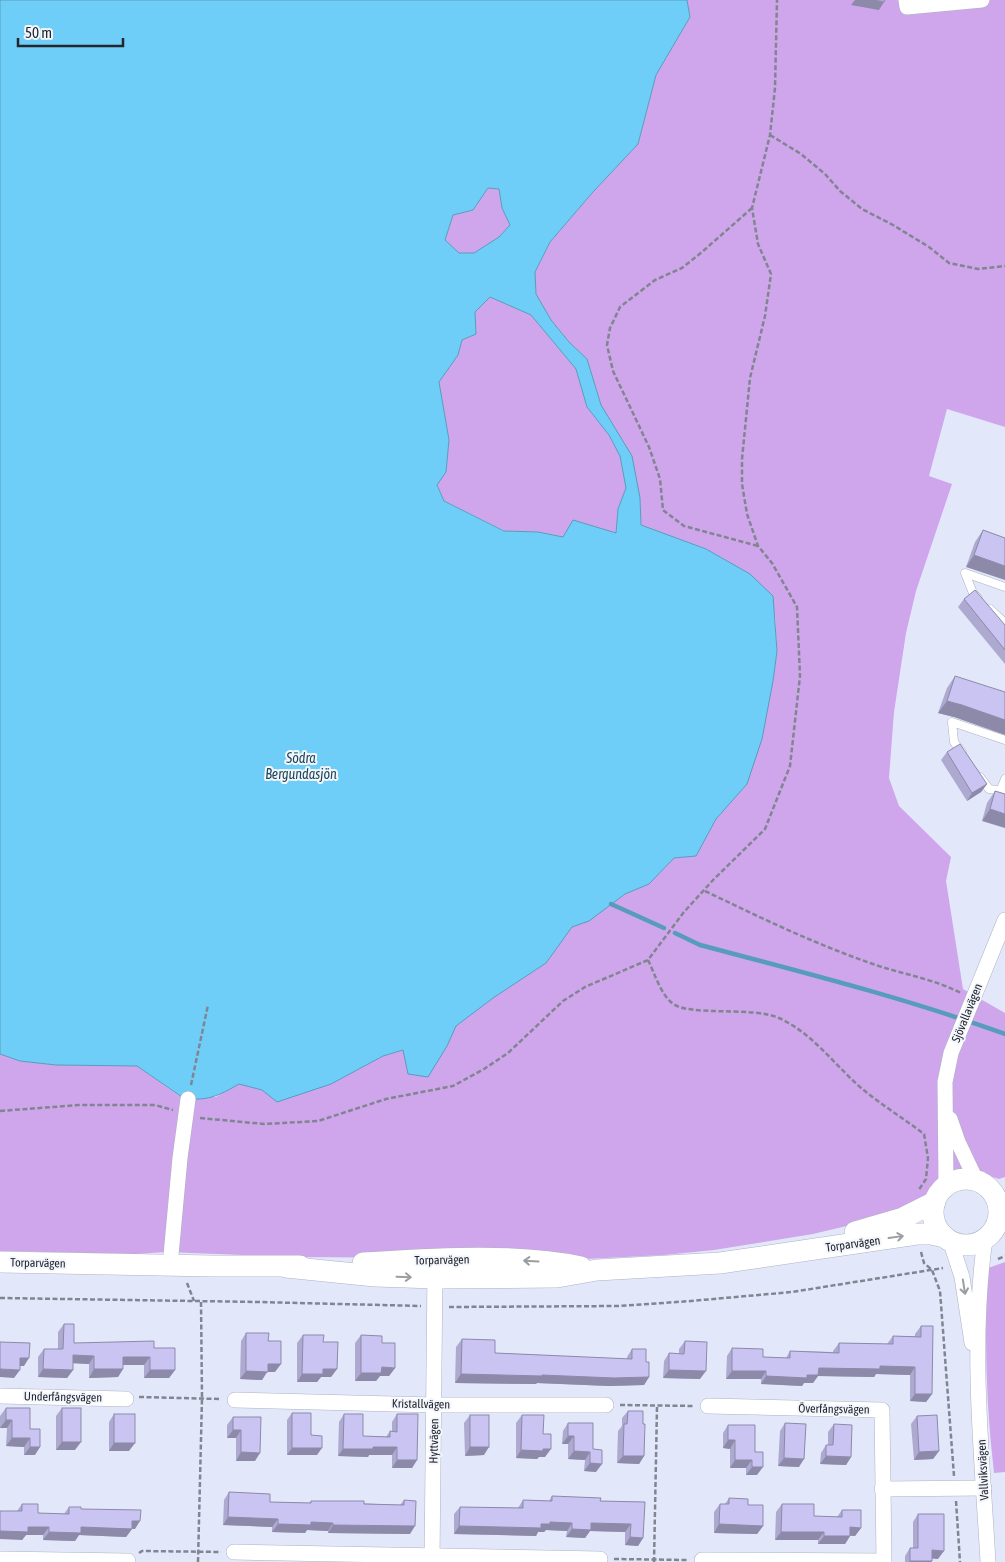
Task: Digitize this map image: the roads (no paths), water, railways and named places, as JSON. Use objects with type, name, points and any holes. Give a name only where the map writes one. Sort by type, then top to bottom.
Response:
[{"type":"street","points":[[906,0],[907,7],[982,0]]},
{"type":"street","name":"Sjövallavägen","points":[[933,1193],[947,1109],[945,1082],[951,1053],[1005,920]]},
{"type":"street","points":[[170,1266],[180,1158],[187,1107]]},
{"type":"street","name":"Sjövallavägen","points":[[947,1109],[958,1142],[989,1184]]},
{"type":"street","points":[[958,1180],[989,1184],[998,1202],[999,1212],[996,1226],[968,1245],[948,1238],[941,1232],[935,1221],[933,1193],[958,1180]]},
{"type":"street","name":"Torparvägen","points":[[761,1257],[913,1214],[933,1193]]},
{"type":"street","name":"Vallviksvägen","points":[[988,1562],[978,1379],[982,1265],[996,1226]]},
{"type":"street","name":"Torparvägen","points":[[0,1262],[286,1267],[375,1276],[435,1269],[557,1277],[597,1270],[720,1263],[917,1234],[931,1234],[948,1238]]},
{"type":"street","name":"Vallviksvägen","points":[[948,1238],[960,1267],[978,1379]]},
{"type":"street","name":"Hyttvägen","points":[[432,1559],[435,1269]]},
{"type":"street","name":"Underfångsvägen","points":[[0,1396],[126,1398]]},
{"type":"street","name":"Kristallvägen","points":[[235,1400],[434,1405],[606,1405]]},
{"type":"street","name":"Överfångsvägen","points":[[702,1560],[884,1561],[882,1410],[708,1406]]},
{"type":"street","points":[[882,1489],[984,1488]]},
{"type":"street","points":[[234,1552],[432,1559],[600,1559]]},
{"type":"street","points":[[0,1559],[128,1561]]},
{"type":"lane","points":[[1005,587],[965,573],[973,592],[1005,623]]},
{"type":"lane","points":[[966,757],[954,742],[952,722],[1005,740]]},
{"type":"lane","points":[[977,773],[989,789],[1003,790],[1005,778]]},
{"type":"water","name":"Södra Bergundasjön","points":[[0,0],[687,0],[690,17],[656,75],[638,144],[550,242],[535,272],[536,294],[551,320],[569,342],[587,359],[601,405],[632,456],[640,498],[641,525],[706,549],[750,574],[773,596],[777,651],[773,681],[762,739],[747,784],[716,819],[696,856],[674,858],[649,884],[625,894],[589,921],[572,927],[546,963],[493,998],[456,1026],[447,1046],[428,1077],[408,1074],[403,1050],[383,1056],[331,1084],[277,1102],[262,1090],[239,1084],[219,1095],[190,1099],[182,1097],[137,1066],[56,1065],[20,1061],[0,1054]],"holes":[[[488,188],[499,189],[502,208],[510,225],[499,237],[474,253],[459,253],[445,240],[453,215],[473,210]],[[490,297],[531,315],[576,369],[587,407],[609,435],[620,456],[626,488],[618,509],[616,533],[573,520],[563,537],[538,532],[504,531],[444,501],[437,485],[446,472],[449,440],[439,382],[458,355],[462,340],[476,334],[475,312]]]},
{"type":"waterway","points":[[611,904],[664,928]]},
{"type":"waterway","points":[[675,933],[700,945],[891,997],[1005,1034]]}]
